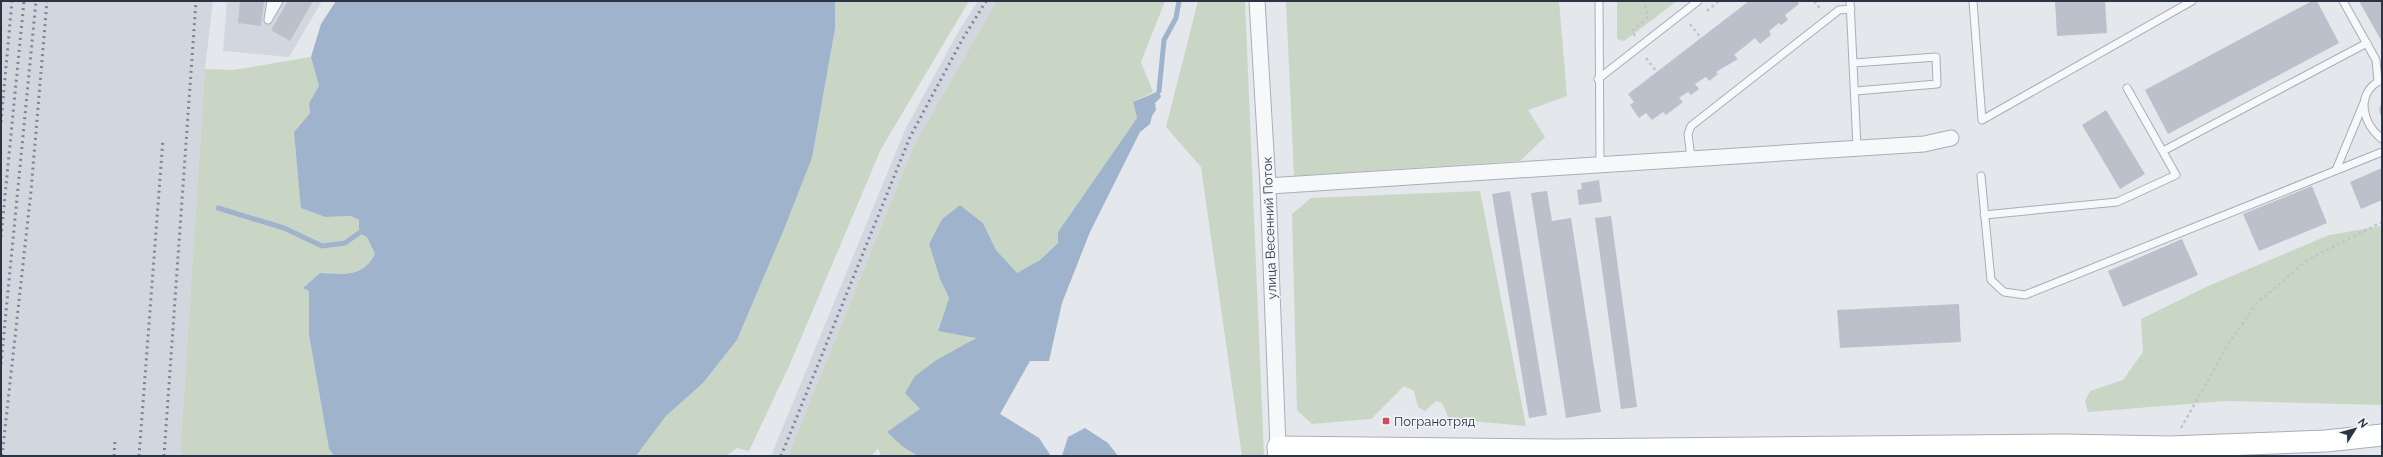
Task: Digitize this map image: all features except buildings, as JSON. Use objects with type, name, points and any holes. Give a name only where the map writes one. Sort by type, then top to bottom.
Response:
[{"type":"street","name":"улица Весенний Поток","points":[[1257,1],[1268,186],[1279,451]]},
{"type":"street","points":[[1268,186],[1857,147],[1924,144],[1951,138]]},
{"type":"street","points":[[1279,451],[2063,450],[2326,441],[2382,435]]},
{"type":"lane","points":[[271,1],[268,20],[279,1]]},
{"type":"lane","points":[[1599,1],[1598,80],[1600,164]]},
{"type":"lane","points":[[1598,80],[1698,1]]},
{"type":"lane","points":[[1850,1],[1856,91],[1857,147]]},
{"type":"lane","points":[[1973,1],[1982,120],[2192,1]]},
{"type":"lane","points":[[2336,170],[2365,100],[2370,90],[2380,81],[2376,60],[2343,1]]},
{"type":"lane","points":[[1691,158],[1688,134],[1691,126],[1839,10],[1851,9]]},
{"type":"lane","points":[[2163,151],[2366,44]]},
{"type":"lane","points":[[1854,63],[1936,57],[1937,84],[1856,91]]},
{"type":"lane","points":[[1984,215],[2117,202],[2176,175],[2127,88]]},
{"type":"lane","points":[[2365,100],[2366,120],[2371,130],[2382,139]]},
{"type":"lane","points":[[1981,176],[1991,280],[2004,292],[2025,295],[2382,152]]},
{"type":"path","points":[[1814,1],[1821,10],[1827,5]]},
{"type":"path","points":[[1690,24],[1701,38]]},
{"type":"path","points":[[1646,58],[1657,72]]},
{"type":"path","points":[[2170,447],[2226,348],[2256,304],[2307,260],[2382,222]]},
{"type":"shaded area","points":[[1,1],[213,1],[205,69],[180,456],[1,456]]},
{"type":"shaded area","points":[[227,1],[322,1],[289,57],[223,51]]},
{"type":"shaded area","points":[[978,1],[997,1],[915,143],[788,456],[771,456],[905,130],[958,32]]},
{"type":"green space","points":[[835,1],[969,1],[881,149],[790,364],[749,451],[737,448],[726,456],[636,456],[666,416],[703,383],[737,340],[783,232],[812,158],[835,29]]},
{"type":"green space","points":[[997,1],[1165,1],[1141,62],[1153,92],[1133,102],[1137,118],[1058,232],[1058,243],[1040,260],[1017,274],[996,250],[983,223],[960,205],[942,219],[929,244],[940,279],[949,298],[938,331],[976,337],[957,350],[921,408],[903,447],[918,456],[881,456],[878,448],[872,456],[788,456],[915,143]]},
{"type":"green space","points":[[1198,1],[1245,1],[1264,456],[1242,456],[1201,167],[1166,127]]},
{"type":"green space","points":[[1286,1],[1559,1],[1567,96],[1528,110],[1545,137],[1520,161],[1294,176]]},
{"type":"green space","points":[[1617,1],[1677,1],[1624,41],[1617,39]]},
{"type":"green space","points":[[311,57],[319,86],[309,103],[310,113],[294,132],[301,208],[325,217],[351,216],[359,220],[359,233],[367,237],[375,254],[370,262],[358,271],[345,274],[320,273],[303,288],[309,291],[309,335],[329,449],[334,456],[180,456],[205,69],[233,70]]},
{"type":"green space","points":[[1480,191],[1526,426],[1449,419],[1442,403],[1436,401],[1425,411],[1418,407],[1414,391],[1404,386],[1371,419],[1312,424],[1297,410],[1292,214],[1311,198]]},
{"type":"green space","points":[[2382,226],[2382,405],[2225,401],[2088,412],[2085,401],[2090,391],[2123,380],[2143,352],[2141,319],[2206,287],[2329,235]]},
{"type":"water","points":[[336,1],[835,1],[835,29],[812,158],[783,232],[737,340],[703,383],[666,416],[636,456],[334,456],[329,449],[309,335],[309,291],[303,288],[320,273],[345,274],[358,271],[370,262],[375,254],[367,237],[359,233],[359,220],[351,216],[325,217],[301,208],[294,132],[310,113],[309,103],[319,86],[311,57],[321,24]]},
{"type":"water","points":[[1159,91],[1161,97],[1155,103],[1156,110],[1152,116],[1150,124],[1140,132],[1090,232],[1062,303],[1049,361],[1030,361],[1000,414],[1039,438],[1051,456],[918,456],[903,447],[887,432],[920,409],[905,393],[915,376],[935,361],[976,338],[938,331],[949,298],[940,279],[929,244],[942,219],[960,205],[983,223],[996,250],[1017,273],[1040,260],[1058,243],[1058,232],[1137,118],[1133,102]]},
{"type":"water","points":[[1085,428],[1108,443],[1118,456],[1062,456],[1068,437]]},
{"type":"waterway","points":[[1159,91],[1164,40],[1176,18],[1179,1]]},
{"type":"waterway","points":[[218,208],[284,228],[322,246],[345,243],[359,233]]},
{"type":"railway","points":[[1,122],[12,1]]},
{"type":"railway","points":[[1,237],[24,1]]},
{"type":"railway","points":[[1,364],[36,1]]},
{"type":"railway","points":[[2,456],[31,191],[47,1]]},
{"type":"railway","points":[[164,456],[196,1]]},
{"type":"railway","points":[[781,456],[910,137],[962,40],[986,1]]},
{"type":"railway","points":[[139,456],[163,139]]},
{"type":"railway","points":[[114,456],[115,439]]},
{"type":"place","name":"Погранотряд","points":[[1386,421]]}]
